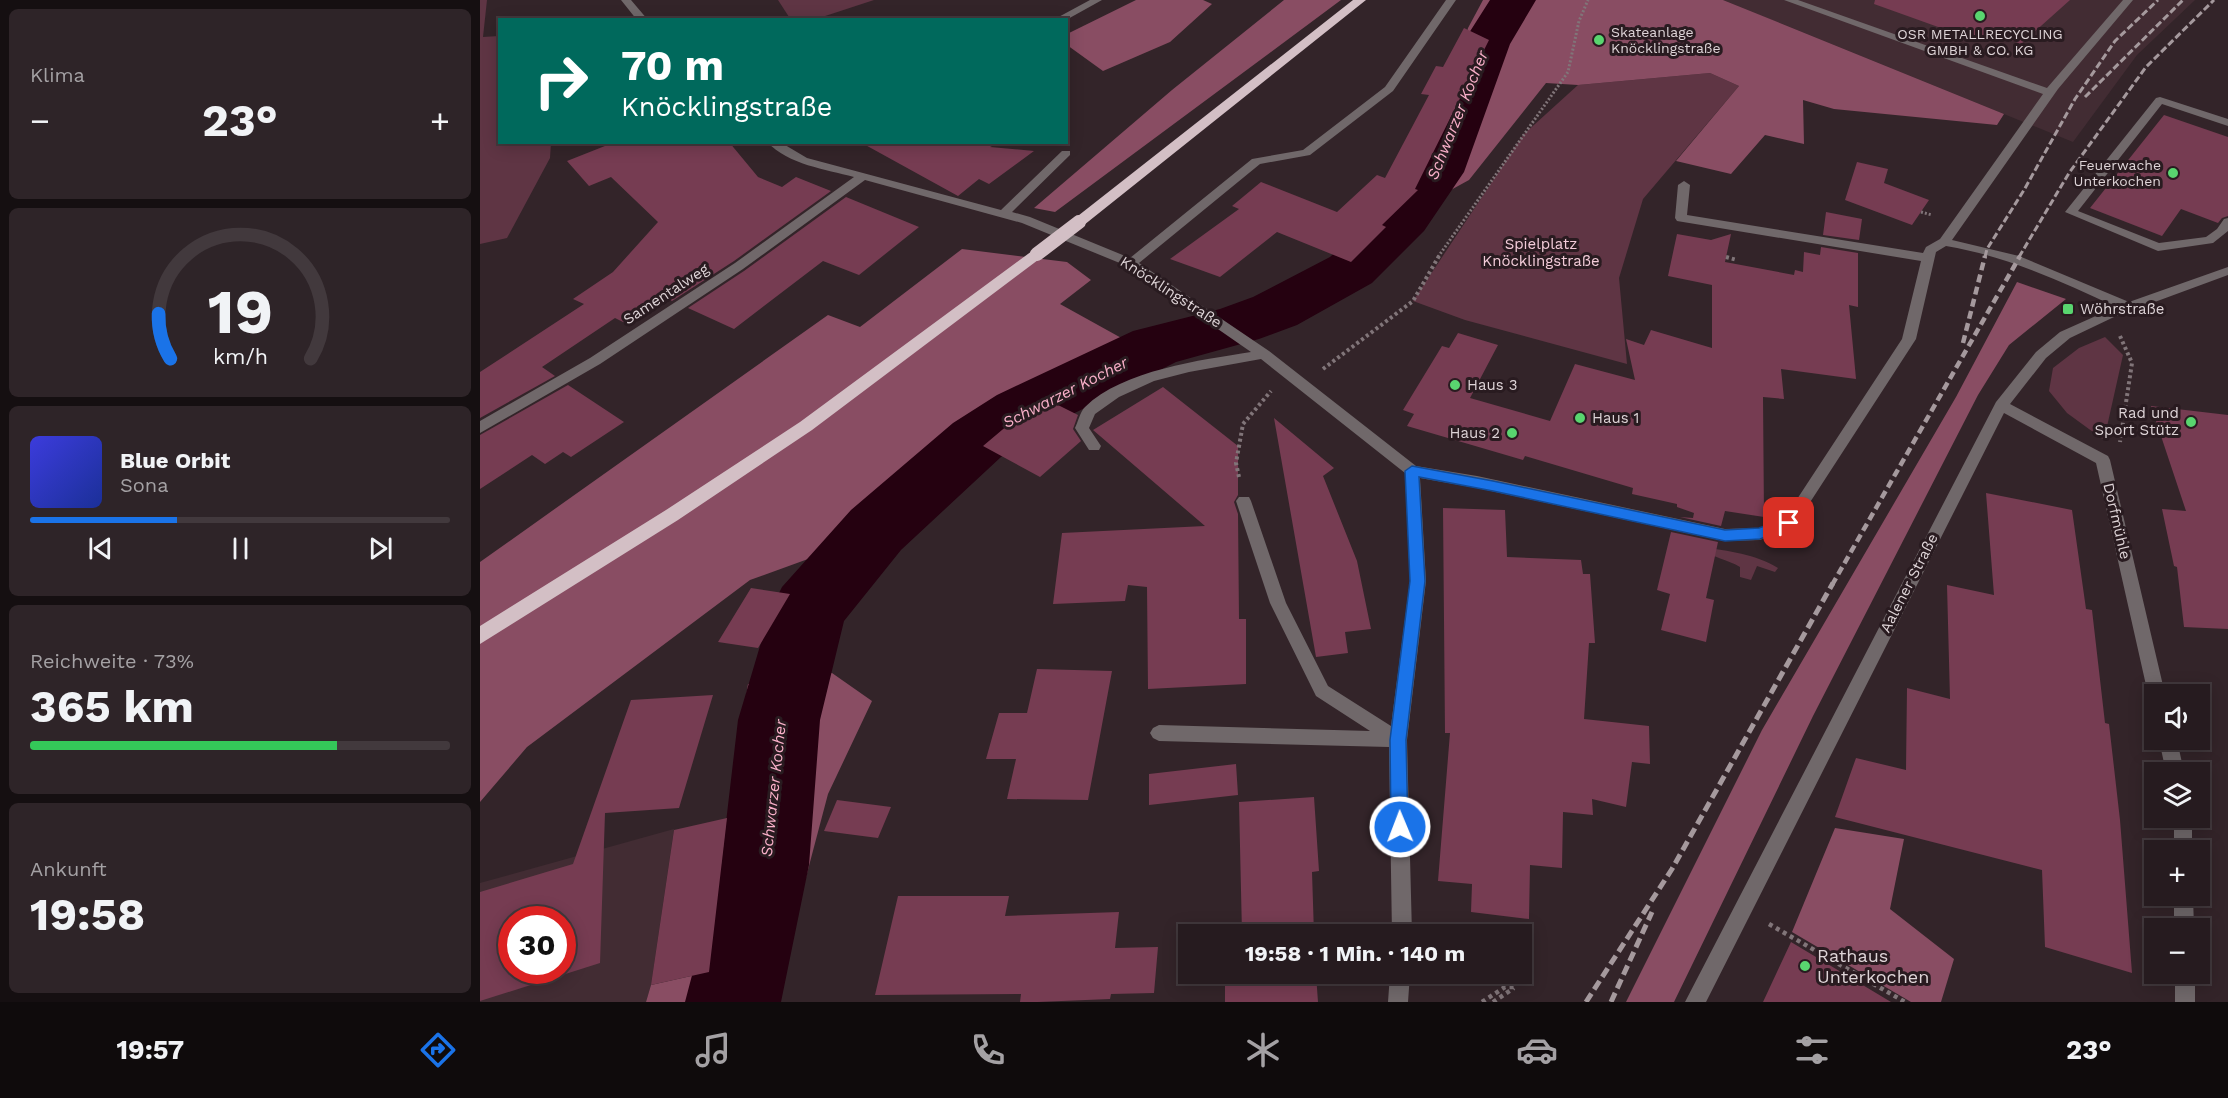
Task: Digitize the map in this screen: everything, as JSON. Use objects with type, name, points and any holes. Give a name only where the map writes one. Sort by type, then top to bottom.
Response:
[{"type":"highway","points":[[480,636],[672,515],[806,426],[1079,222],[1360,0]]},
{"type":"street","points":[[626,0],[641,18]]},
{"type":"street","points":[[1062,18],[1097,0]]},
{"type":"street","points":[[1131,263],[1256,161],[1306,153],[1389,89],[1451,0]]},
{"type":"street","points":[[1789,0],[2050,93]]},
{"type":"street","points":[[1684,185],[1681,218],[1928,258],[1929,250],[1944,242],[2024,126],[2102,27],[2128,0]]},
{"type":"street","points":[[2228,123],[2160,100],[2071,212],[2158,247],[2209,240],[2221,232],[2228,222]]},
{"type":"street","name":"Knöcklingstraße","points":[[775,144],[789,154],[1026,220],[1131,263],[1264,354],[1412,471],[1487,484],[1725,536],[1760,534],[1789,523],[1909,339],[1928,258]]},
{"type":"street","points":[[789,154],[796,144]]},
{"type":"street","points":[[1002,215],[1066,153]]},
{"type":"street","name":"Samentalweg","points":[[480,428],[595,361],[739,266],[864,176]]},
{"type":"street","points":[[1944,242],[1987,249],[2086,287],[2128,307]]},
{"type":"street","name":"Aalener Straße","points":[[1695,1002],[2001,405],[2041,356],[2065,335],[2109,314],[2228,271]]},
{"type":"street","points":[[1094,446],[1082,428],[1089,411],[1114,394],[1160,375],[1189,367],[1264,354]]},
{"type":"street","points":[[2001,405],[2103,460]]},
{"type":"street","name":"Dorfmühle","points":[[2103,460],[2155,684]]},
{"type":"street","points":[[1402,924],[1398,740],[1418,581],[1412,471]]},
{"type":"street","points":[[1244,501],[1278,603],[1322,691],[1398,740]]},
{"type":"street","points":[[1159,733],[1398,740]]},
{"type":"street","points":[[1398,1002],[1399,984]]},
{"type":"street","points":[[2185,984],[2186,1002]]},
{"type":"path","points":[[1303,383],[1413,301],[1428,272],[1568,72],[1579,21],[1588,0]]},
{"type":"path","points":[[1921,212],[1929,214]]},
{"type":"path","points":[[1726,257],[1737,260]]},
{"type":"path","points":[[2103,460],[2118,457],[2132,363],[2109,314]]},
{"type":"path","points":[[1244,501],[1236,463],[1243,424],[1287,372]]},
{"type":"path","points":[[1743,908],[1905,1002]]},
{"type":"path","points":[[1482,1002],[1504,987],[1515,987],[1494,1002]]},
{"type":"shaded area","points":[[1136,0],[1203,0],[1212,4],[1170,42],[1103,71],[1068,46],[1068,34]]},
{"type":"shaded area","points":[[1284,0],[1341,0],[1055,212],[1034,208],[1172,90]]},
{"type":"shaded area","points":[[1483,0],[1723,0],[2004,114],[1997,125],[1834,109],[1803,100],[1804,144],[1765,135],[1731,174],[1676,161],[1739,86],[1710,73],[1578,85],[1546,83],[1469,180],[1429,202],[1369,271],[1351,262],[1418,190],[1426,166],[1483,76],[1461,58],[1468,28]]},
{"type":"shaded area","points":[[1723,0],[2195,0],[2137,55],[2073,142]]},
{"type":"shaded area","points":[[962,249],[1067,262],[1091,280],[1060,304],[1134,345],[997,404],[905,471],[819,555],[750,580],[527,747],[480,802],[480,562],[828,315],[860,327]]},
{"type":"shaded area","points":[[2017,282],[2066,299],[2009,345],[1978,395],[1813,716],[1674,1002],[1626,1002],[1762,730],[1956,397]]},
{"type":"shaded area","points":[[832,673],[872,701],[828,794],[773,1002],[646,1002],[651,985],[709,972],[727,818],[748,684]]},
{"type":"shaded area","points":[[1835,828],[1904,839],[1890,909],[1954,959],[1941,1002],[1911,1002],[1792,932]]},
{"type":"shaded area","points":[[674,829],[651,985],[646,1002],[480,1002],[480,883]]},
{"type":"green space","points":[[480,0],[487,0],[483,37],[498,36],[498,144],[551,144],[550,158],[507,238],[480,244]]},
{"type":"green space","points":[[778,0],[874,0],[819,18],[790,18]]},
{"type":"green space","name":"Spielplatz Knöcklingstraße","points":[[1710,73],[1739,86],[1643,199],[1619,278],[1627,364],[1465,320],[1413,301],[1523,135],[1578,85]]},
{"type":"green space","points":[[2105,337],[2123,355],[2104,440],[2067,413],[2049,391],[2053,368],[2079,348]]},
{"type":"green space","points":[[1702,547],[1751,556],[1778,568],[1775,572],[1757,566],[1751,580],[1740,577],[1740,567],[1711,554]]},
{"type":"building","name":"OSR METALLRECYCLING GMBH & CO. KG","points":[[1875,0],[2070,0],[2021,44],[1991,32],[1980,42],[1874,4]]},
{"type":"building","points":[[1464,28],[1489,40],[1415,189],[1418,190],[1382,225],[1386,227],[1351,262],[1277,232],[1220,277],[1170,259],[1239,209],[1232,206],[1261,182],[1337,212],[1377,175],[1385,178],[1429,95],[1421,94],[1436,66],[1443,67]]},
{"type":"building","name":"Feuerwache Unterkochen","points":[[2164,115],[2228,137],[2228,216],[2222,218],[2218,223],[2181,209],[2162,236],[2090,208]]},
{"type":"building","points":[[610,144],[731,144],[758,177],[782,187],[796,177],[831,191],[734,261],[672,301],[660,296],[623,322],[615,318],[542,367],[555,376],[480,418],[480,372],[584,304],[573,299],[613,272],[658,222],[611,177],[589,186],[567,161]]},
{"type":"building","points":[[864,144],[996,144],[990,147],[1034,151],[989,184],[979,179],[958,196]]},
{"type":"building","points":[[1857,162],[1888,169],[1884,183],[1929,200],[1912,225],[1845,200]]},
{"type":"building","points":[[846,197],[919,227],[859,275],[823,261],[734,329],[688,308],[744,271]]},
{"type":"building","points":[[1826,212],[1862,219],[1859,240],[1823,235]]},
{"type":"building","points":[[1677,234],[1711,240],[1731,234],[1725,262],[1794,275],[1795,270],[1803,272],[1804,252],[1820,255],[1821,247],[1858,253],[1858,307],[1849,305],[1856,379],[1781,369],[1784,399],[1763,397],[1764,517],[1725,511],[1721,526],[1680,517],[1693,518],[1694,513],[1677,507],[1677,504],[1632,494],[1633,488],[1525,456],[1523,460],[1407,426],[1414,414],[1403,410],[1442,346],[1449,348],[1458,333],[1498,345],[1470,398],[1550,421],[1575,364],[1635,380],[1626,339],[1644,345],[1651,330],[1712,348],[1712,285],[1668,276]]},
{"type":"building","points":[[568,385],[624,422],[571,457],[563,452],[545,464],[532,455],[480,489],[480,435]]},
{"type":"building","points":[[1163,387],[1238,446],[1238,495],[1234,502],[1238,514],[1239,619],[1246,619],[1246,684],[1148,689],[1147,587],[1128,585],[1125,601],[1053,604],[1062,533],[1205,526],[1093,430]]},
{"type":"building","points":[[1050,401],[1078,415],[1073,429],[1081,441],[1040,477],[983,446],[1022,413],[1030,417]]},
{"type":"building","points":[[2151,406],[2228,415],[2228,629],[2184,627],[2177,567],[2174,566],[2162,509],[2186,511]]},
{"type":"building","points":[[1274,418],[1334,468],[1323,476],[1357,561],[1371,629],[1345,632],[1348,653],[1316,657]]},
{"type":"building","points":[[1986,493],[2072,510],[2086,609],[2092,610],[2105,723],[2109,724],[2120,820],[2132,973],[2045,947],[2042,870],[1835,817],[1856,758],[1906,770],[1907,688],[1950,699],[1947,585],[1994,595]]},
{"type":"building","points":[[1443,508],[1505,510],[1507,557],[1581,560],[1583,574],[1590,574],[1595,643],[1589,643],[1584,719],[1649,726],[1650,764],[1632,762],[1626,807],[1592,799],[1593,815],[1563,812],[1562,868],[1530,865],[1529,919],[1471,912],[1472,884],[1438,881],[1450,733],[1445,733]]},
{"type":"building","points":[[1671,532],[1718,542],[1706,598],[1714,600],[1706,642],[1661,630],[1670,594],[1657,590]]},
{"type":"building","points":[[751,588],[790,594],[758,648],[718,642]]},
{"type":"building","points":[[1037,669],[1112,671],[1088,800],[1007,799],[1016,759],[986,759],[999,713],[1027,713]]},
{"type":"building","points":[[713,695],[679,808],[605,813],[600,963],[576,971],[576,906],[498,906],[498,984],[534,984],[480,1001],[480,892],[573,864],[631,700]]},
{"type":"building","points":[[1236,764],[1238,795],[1149,805],[1149,774]]},
{"type":"building","points":[[1314,797],[1319,871],[1312,872],[1314,924],[1242,924],[1239,802]]},
{"type":"building","points":[[837,800],[891,807],[878,838],[824,831]]},
{"type":"building","points":[[727,818],[709,972],[651,985],[674,830]]},
{"type":"building","points":[[898,896],[1009,896],[1005,916],[1119,912],[1115,948],[1158,947],[1154,993],[1111,994],[1110,999],[1038,1002],[1020,1002],[1021,994],[875,995]]},
{"type":"building","name":"Rathaus Unterkochen","points":[[1791,942],[1891,1002],[1763,1002]]},
{"type":"building","points":[[1225,984],[1317,984],[1318,1002],[1225,1002]]},
{"type":"waterway","name":"Schwarzer Kocher","points":[[733,1002],[765,865],[779,720],[809,609],[876,530],[977,440],[1020,412],[1155,346],[1237,325],[1275,311],[1351,270],[1404,219],[1437,172],[1486,44],[1513,0]]},
{"type":"railway","points":[[1985,257],[1987,249],[2024,190],[2075,99],[2115,41],[2158,0]]},
{"type":"railway","points":[[2085,97],[2183,0]]},
{"type":"railway","points":[[2019,257],[2069,173],[2146,67],[2214,0]]},
{"type":"railway","points":[[1963,343],[1985,256]]},
{"type":"railway","points":[[1832,585],[2020,256]]},
{"type":"railway","points":[[1586,1002],[1672,869],[1833,583]]},
{"type":"railway","points":[[1611,1002],[1652,912]]},
{"type":"place","name":"OSR METALLRECYCLING GMBH & CO. KG","points":[[1980,16]]},
{"type":"place","name":"Skateanlage Knöcklingstraße","points":[[1599,40]]},
{"type":"place","name":"Feuerwache Unterkochen","points":[[2173,173]]},
{"type":"place","name":"Wöhrstraße","points":[[2068,309]]},
{"type":"place","name":"Haus 3","points":[[1455,385]]},
{"type":"place","name":"Haus 1","points":[[1580,418]]},
{"type":"place","name":"Rad und Sport Stütz","points":[[2191,422]]},
{"type":"place","name":"Haus 2","points":[[1512,433]]},
{"type":"place","name":"Rathaus Unterkochen","points":[[1805,966]]},
{"type":"route","points":[[1400,827],[1398,740],[1418,581],[1412,471],[1725,536],[1760,534],[1789,523]]}]
